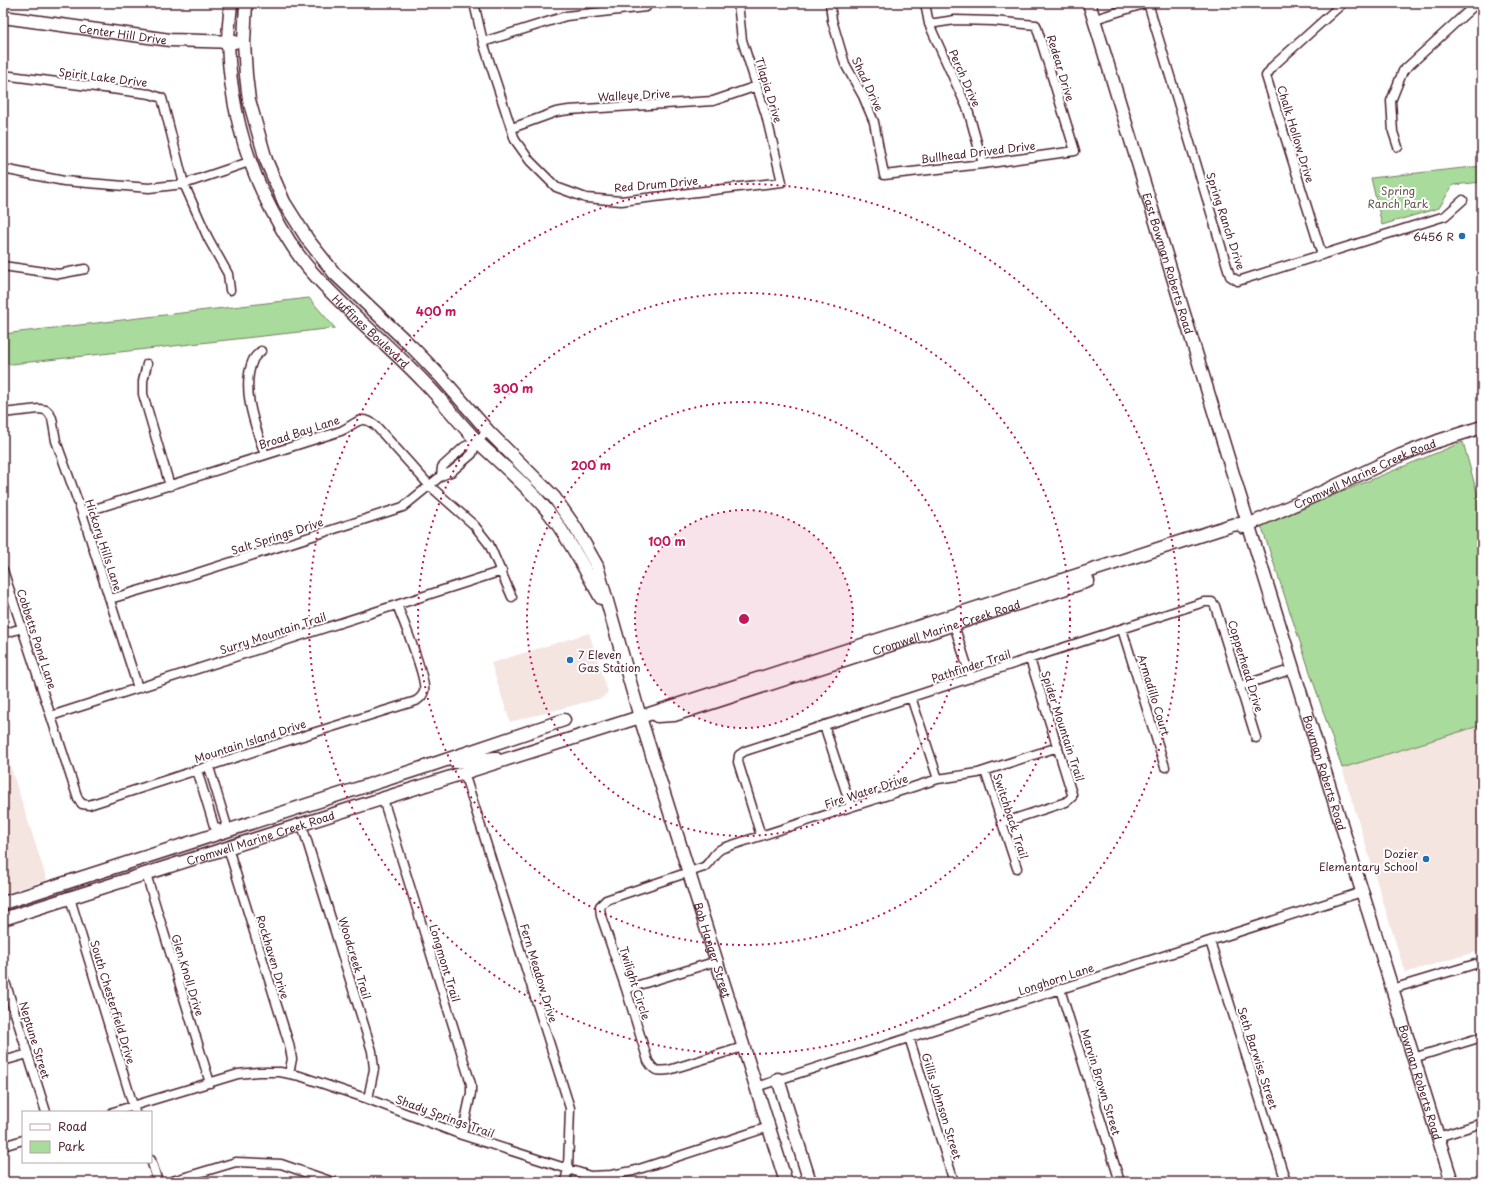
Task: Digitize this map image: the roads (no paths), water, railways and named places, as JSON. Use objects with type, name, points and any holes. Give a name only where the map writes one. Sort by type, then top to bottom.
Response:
[{"type":"main road","name":"Huffines Boulevard","points":[[231,3],[228,42],[232,88],[240,134],[249,162],[262,192],[283,232],[311,270],[339,301],[424,382],[477,441],[524,485],[550,513],[575,551],[610,614]]},
{"type":"main road","name":"Huffines Boulevard","points":[[246,3],[244,42],[249,100],[266,160],[284,202],[308,240],[335,274],[412,347],[441,377],[488,431],[554,497],[575,527],[597,566],[640,717]]},
{"type":"main road","name":"East Bowman Roberts Road","points":[[1090,3],[1248,523]]},
{"type":"main road","name":"Center Hill Drive","points":[[3,17],[170,40],[244,42]]},
{"type":"main road","name":"Cromwell Marine Creek Road","points":[[640,717],[674,715],[954,625],[1235,531],[1248,523],[1314,496],[1401,455],[1438,441],[1482,428]]},
{"type":"main road","name":"Cromwell Marine Creek Road","points":[[3,919],[519,756],[1232,525],[1248,523]]},
{"type":"main road","name":"Bowman Roberts Road","points":[[1248,523],[1452,1182]]},
{"type":"main road","name":"Bob Hanger Street","points":[[640,717],[786,1182]]},
{"type":"main road","name":"Cromwell Marine Creek Road","points":[[3,902],[434,764],[564,720]]},
{"type":"main road","name":"Cromwell Marine Creek Road","points":[[434,764],[519,756]]},
{"type":"main road","points":[[223,832],[228,848]]},
{"type":"main road","points":[[778,1079],[810,1182]]},
{"type":"street","name":"Red Drum Drive","points":[[474,3],[483,42],[515,140],[530,161],[556,187],[586,198],[621,201],[782,182]]},
{"type":"street","points":[[483,42],[566,16],[646,8],[646,3]]},
{"type":"street","name":"Tilapia Drive","points":[[738,3],[742,40],[766,115],[782,182]]},
{"type":"street","name":"Shad Drive","points":[[830,3],[832,20],[845,64],[863,96],[874,122],[884,175]]},
{"type":"street","name":"Perch Drive","points":[[925,3],[929,24],[968,110],[983,164]]},
{"type":"street","points":[[1095,19],[1148,3]]},
{"type":"street","name":"Spring Ranch Drive","points":[[1148,3],[1230,276],[1238,281],[1445,216],[1463,200]]},
{"type":"street","name":"Chalk Hollow Drive","points":[[1322,255],[1266,76],[1273,66],[1343,3]]},
{"type":"street","points":[[1398,147],[1393,132],[1391,101],[1403,71],[1477,3]]},
{"type":"street","name":"Redear Drive","points":[[929,24],[955,20],[993,21],[1036,26],[1075,151]]},
{"type":"street","name":"Spirit Lake Drive","points":[[3,75],[150,94],[162,98],[184,184],[208,238],[228,274],[230,290]]},
{"type":"street","name":"Walleye Drive","points":[[512,128],[562,111],[714,101],[757,86]]},
{"type":"street","name":"Bullhead Drived Drive","points":[[884,175],[983,164],[1075,151]]},
{"type":"street","points":[[3,169],[64,181],[149,188],[184,184],[249,162]]},
{"type":"street","points":[[3,266],[59,274],[85,269]]},
{"type":"street","points":[[261,351],[253,359],[249,374],[249,388],[251,412],[265,455]]},
{"type":"street","points":[[147,364],[143,394],[170,486]]},
{"type":"street","name":"Hickory Hills Lane","points":[[3,414],[39,409],[46,410],[52,418],[56,441],[82,513],[138,688]]},
{"type":"street","name":"Broad Bay Lane","points":[[82,513],[341,430],[363,419],[376,426],[430,486],[474,525],[489,544],[512,597]]},
{"type":"street","name":"Salt Springs Drive","points":[[110,599],[403,507],[441,476],[451,472],[472,454],[477,441],[488,431]]},
{"type":"street","name":"Cobbetts Pond Lane","points":[[3,570],[51,716]]},
{"type":"street","name":"Surry Mountain Trail","points":[[51,716],[502,571]]},
{"type":"street","name":"Pathfinder Trail","points":[[761,836],[738,762],[739,756],[745,751],[1204,602],[1212,602]]},
{"type":"street","name":"Copperhead Drive","points":[[1212,602],[1216,606],[1256,738]]},
{"type":"street","name":"Mountain Island Drive","points":[[51,716],[78,800],[82,804],[89,806],[288,740],[409,704],[421,697],[424,692],[424,684],[413,648],[397,605]]},
{"type":"street","points":[[954,625],[971,678]]},
{"type":"street","points":[[3,634],[22,628]]},
{"type":"street","name":"Armadillo Court","points":[[1122,629],[1165,767]]},
{"type":"street","name":"Spider Mountain Trail","points":[[1002,823],[1066,802],[1072,797],[1072,790],[1030,659]]},
{"type":"street","points":[[1240,686],[1293,669]]},
{"type":"street","points":[[912,697],[938,779]]},
{"type":"street","points":[[824,725],[851,807]]},
{"type":"street","name":"Fire Water Drive","points":[[689,873],[704,867],[719,850],[938,779],[972,774],[1058,747]]},
{"type":"street","points":[[197,770],[214,826],[223,832],[226,822],[209,766]]},
{"type":"street","name":"Switchback Trail","points":[[985,770],[1016,868]]},
{"type":"street","name":"Fern Meadow Drive","points":[[464,773],[570,1108],[568,1169],[565,1182]]},
{"type":"street","name":"Longmont Trail","points":[[383,799],[471,1084],[471,1093],[462,1135]]},
{"type":"street","name":"Woodcreek Trail","points":[[302,825],[372,1051],[374,1069],[368,1099]]},
{"type":"street","name":"Rockhaven Drive","points":[[228,848],[289,1044],[292,1059],[289,1074]]},
{"type":"street","name":"Twilight Circle","points":[[689,873],[606,900],[600,906],[601,916],[626,989],[648,1061],[653,1069],[657,1071],[669,1070],[743,1047]]},
{"type":"street","name":"Glen Knoll Drive","points":[[146,874],[210,1083]]},
{"type":"street","name":"Longhorn Lane","points":[[756,1087],[1362,892]]},
{"type":"street","name":"South Chesterfield Drive","points":[[70,898],[134,1109]]},
{"type":"street","name":"Seth Barwise Street","points":[[1210,941],[1286,1182]]},
{"type":"street","points":[[626,989],[717,961]]},
{"type":"street","points":[[1392,989],[1482,962]]},
{"type":"street","name":"Neptune Street","points":[[3,975],[46,1111]]},
{"type":"street","name":"Marvin Brown Street","points":[[1060,989],[1120,1182]]},
{"type":"street","points":[[1414,1058],[1482,1037]]},
{"type":"street","name":"Gillis Johnson Street","points":[[909,1038],[954,1182]]},
{"type":"street","points":[[3,1061],[28,1054]]},
{"type":"street","name":"Shady Springs Trail","points":[[120,1111],[134,1109],[238,1074],[258,1072],[289,1074],[300,1076],[368,1099],[462,1135],[590,1176],[611,1175],[632,1171],[769,1127]]},
{"type":"street","points":[[1438,1137],[1482,1123]]},
{"type":"street","points":[[3,1146],[22,1140]]},
{"type":"street","points":[[169,1182],[236,1162],[281,1164],[333,1182]]},
{"type":"street","points":[[152,1163],[158,1182]]},
{"type":"place","name":"6456 R","points":[[1462,236]]},
{"type":"place","name":"7 Eleven Gas Station","points":[[570,660]]},
{"type":"place","name":"Dozier Elementary School","points":[[1426,859]]},
{"type":"park label","name":"Spring Ranch Park","points":[[1398,196]]}]
